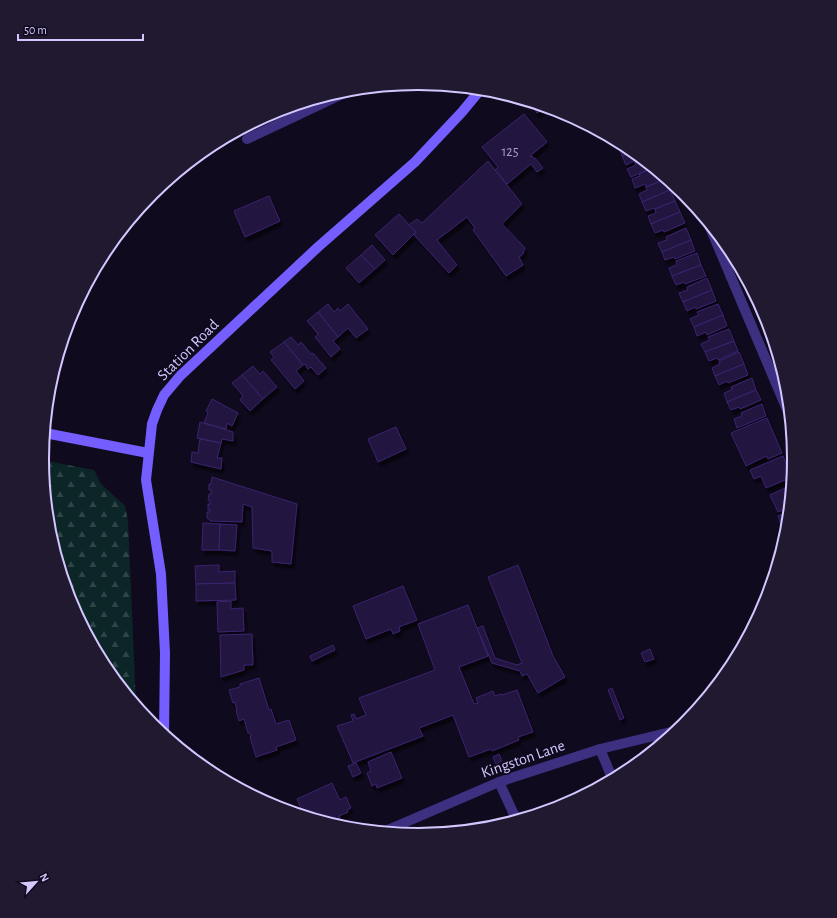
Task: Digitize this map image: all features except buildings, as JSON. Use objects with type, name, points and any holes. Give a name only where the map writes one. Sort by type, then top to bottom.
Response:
[{"type":"street","name":"Station Road","points":[[164,727],[165,653],[161,574],[146,480],[152,424],[164,395],[180,376],[318,247],[415,162],[462,112],[476,94]]},
{"type":"street","points":[[247,139],[326,101]]},
{"type":"street","points":[[291,113],[293,117]]},
{"type":"street","points":[[714,237],[783,401]]},
{"type":"street","points":[[50,434],[148,453]]},
{"type":"street","name":"Kingston Lane","points":[[393,828],[499,782],[600,749],[666,733]]},
{"type":"street","points":[[600,749],[610,775]]},
{"type":"street","points":[[499,782],[515,816]]},
{"type":"green space","points":[[49,461],[94,470],[101,484],[125,506],[128,521],[136,697],[111,664],[87,622],[77,600],[62,555],[56,531],[52,507]]}]
